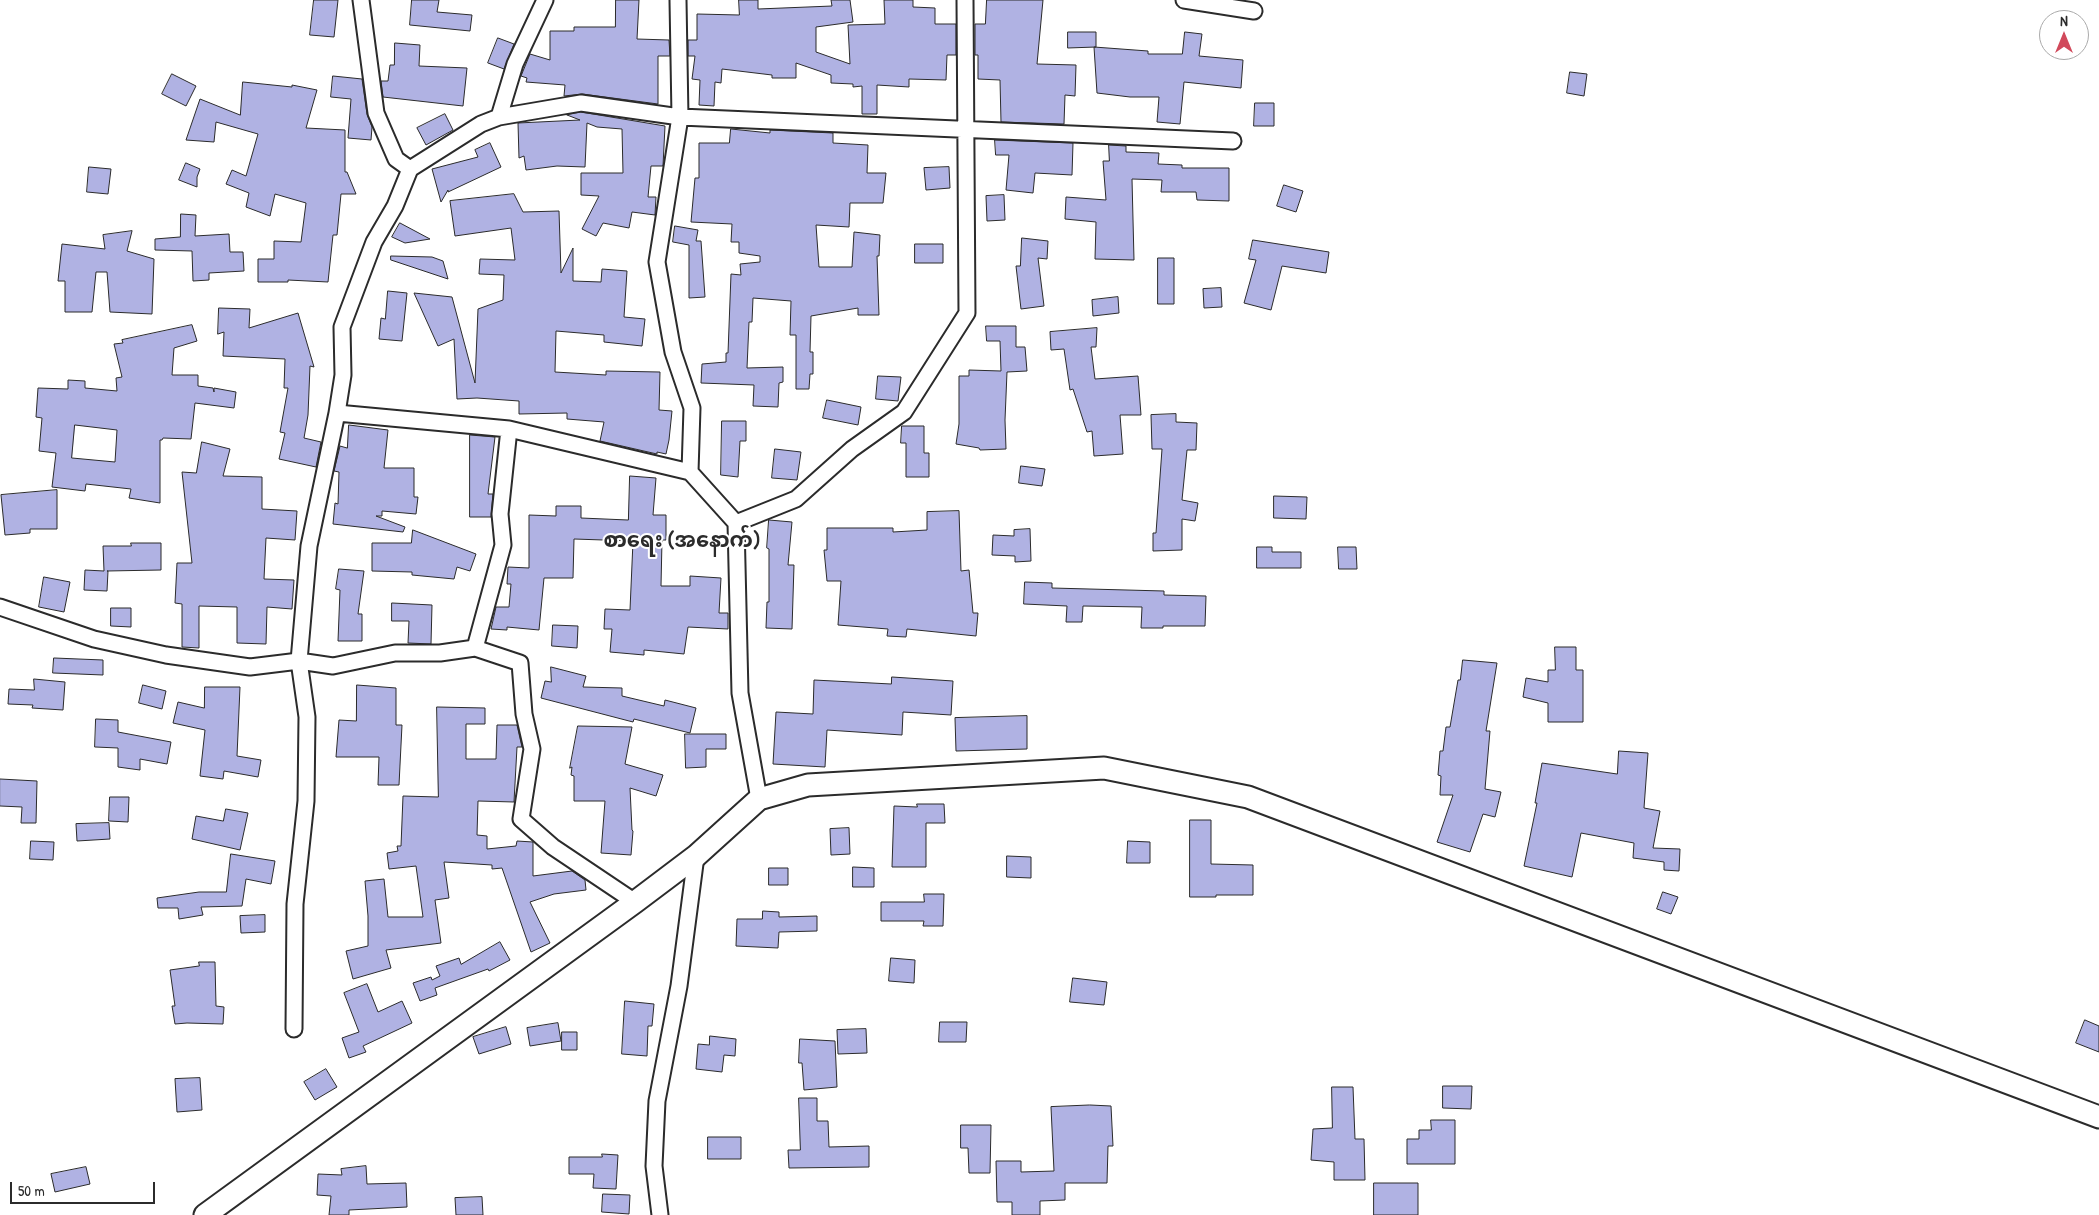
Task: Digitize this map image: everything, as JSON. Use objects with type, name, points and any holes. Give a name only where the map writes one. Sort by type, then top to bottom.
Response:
[{"type":"street","points":[[360,0],[376,114],[396,159],[410,169]]},
{"type":"street","points":[[499,117],[515,64],[545,0]]},
{"type":"street","points":[[678,0],[680,117],[657,262],[673,352],[692,408],[690,472]]},
{"type":"street","points":[[736,523],[796,499],[852,449],[904,412],[967,313],[965,0]]},
{"type":"street","points":[[1184,0],[1254,11]]},
{"type":"street","points":[[294,1029],[294,904],[306,801],[307,717],[299,661],[309,546],[343,376],[342,327],[374,242],[395,206],[410,169],[481,124],[499,117],[581,103],[680,117],[1233,141]]},
{"type":"street","points":[[337,413],[509,429],[690,472],[736,523],[740,694],[759,798]]},
{"type":"street","points":[[475,648],[503,545],[500,514],[509,429]]},
{"type":"street","points":[[0,607],[94,639],[166,655],[250,667],[299,661],[333,666],[395,653],[440,653],[475,648],[520,663],[524,714],[532,749],[521,819],[553,847],[635,902]]},
{"type":"street","points":[[204,1215],[635,902],[696,856],[759,798],[808,785],[1104,768],[1248,797],[2099,1117]]},
{"type":"street","points":[[660,1215],[654,1166],[657,1102],[679,986],[696,856]]},
{"type":"building","points":[[314,0],[338,0],[334,37],[310,35]]},
{"type":"building","points":[[412,0],[439,0],[437,12],[472,15],[470,31],[410,25]]},
{"type":"building","points":[[616,0],[639,0],[637,39],[669,40],[670,56],[658,56],[658,104],[582,94],[564,96],[565,85],[526,82],[527,78],[521,76],[530,54],[550,60],[550,31],[574,31],[574,27],[615,27]]},
{"type":"building","points":[[739,0],[758,0],[758,9],[832,6],[831,0],[850,0],[853,22],[816,27],[816,52],[850,64],[848,25],[885,24],[884,0],[913,0],[913,7],[935,8],[935,24],[956,24],[956,55],[947,55],[946,80],[909,79],[909,87],[877,85],[877,114],[862,114],[862,86],[853,87],[853,84],[831,83],[831,75],[796,63],[796,78],[772,78],[772,75],[722,69],[721,83],[715,82],[714,106],[699,105],[700,80],[692,79],[695,56],[688,56],[688,40],[697,40],[697,14],[739,15]]},
{"type":"building","points":[[987,0],[1043,0],[1037,64],[1076,65],[1075,96],[1065,95],[1064,124],[1001,122],[1000,80],[978,79],[978,55],[975,55],[975,24],[985,24]]},
{"type":"building","points":[[1068,32],[1096,32],[1096,47],[1068,48]]},
{"type":"building","points":[[1185,32],[1202,34],[1199,56],[1243,60],[1241,88],[1184,82],[1180,124],[1157,122],[1159,97],[1130,97],[1097,93],[1094,47],[1148,51],[1148,54],[1182,54]]},
{"type":"building","points":[[498,38],[514,44],[504,69],[488,63]]},
{"type":"building","points":[[395,43],[420,45],[419,66],[467,68],[463,106],[383,97],[381,81],[388,81],[390,65],[394,65]]},
{"type":"building","points":[[1570,72],[1587,74],[1584,96],[1567,93]]},
{"type":"building","points":[[172,74],[196,86],[186,106],[162,94]]},
{"type":"building","points":[[333,76],[362,79],[367,114],[372,127],[371,140],[348,138],[351,99],[331,97]]},
{"type":"building","points":[[243,82],[292,87],[292,85],[317,90],[306,128],[345,130],[345,172],[347,172],[356,194],[341,194],[337,235],[333,235],[328,282],[288,280],[288,282],[258,282],[258,259],[274,259],[274,241],[301,242],[306,203],[275,194],[270,216],[246,207],[249,193],[226,184],[232,170],[246,176],[258,134],[216,122],[214,142],[186,140],[200,99],[240,115]]},
{"type":"building","points":[[1255,103],[1274,103],[1274,126],[1254,126]]},
{"type":"building","points":[[581,112],[665,126],[663,166],[651,166],[648,197],[656,197],[655,215],[632,212],[629,228],[603,223],[596,236],[582,229],[599,196],[581,195],[581,173],[623,173],[622,129],[597,127],[587,123],[585,167],[557,166],[526,170],[524,156],[519,158],[518,123],[580,120],[567,115]]},
{"type":"building","points":[[445,114],[453,130],[426,145],[417,128]]},
{"type":"building","points":[[731,129],[770,133],[770,130],[833,133],[833,143],[868,145],[867,173],[886,173],[883,203],[850,203],[849,227],[816,225],[819,267],[852,267],[854,232],[880,235],[879,256],[877,256],[879,315],[858,315],[858,308],[811,316],[810,352],[813,352],[813,374],[810,374],[809,389],[796,389],[796,335],[790,335],[791,301],[753,298],[752,322],[749,322],[747,368],[783,367],[783,382],[779,383],[778,407],[753,406],[754,385],[701,383],[702,364],[726,362],[731,274],[741,275],[740,264],[760,262],[760,256],[739,253],[739,242],[731,242],[732,224],[691,222],[695,178],[699,178],[699,143],[729,143]]},
{"type":"building","points":[[995,140],[1073,143],[1072,175],[1035,173],[1033,193],[1006,190],[1009,155],[996,155]]},
{"type":"building","points":[[490,143],[501,167],[448,192],[448,190],[441,202],[432,169],[478,157],[475,150]]},
{"type":"building","points":[[1109,145],[1126,146],[1126,152],[1159,153],[1158,164],[1182,165],[1182,168],[1229,168],[1229,201],[1197,200],[1196,192],[1161,192],[1162,180],[1132,179],[1134,260],[1095,259],[1096,222],[1065,219],[1066,197],[1106,200],[1103,161],[1109,161]]},
{"type":"building","points":[[186,163],[200,169],[197,177],[197,187],[179,180]]},
{"type":"building","points":[[89,167],[111,169],[108,194],[87,192]]},
{"type":"building","points":[[949,167],[950,188],[926,190],[924,168]]},
{"type":"building","points":[[1284,185],[1303,191],[1296,212],[1277,206]]},
{"type":"building","points":[[514,194],[523,212],[559,211],[561,273],[573,248],[573,281],[601,282],[602,269],[627,271],[624,317],[645,319],[642,346],[604,342],[604,335],[556,331],[555,372],[606,375],[606,371],[660,372],[659,410],[672,411],[666,454],[657,452],[657,454],[600,441],[604,422],[567,419],[567,413],[519,414],[519,401],[477,398],[457,399],[454,339],[438,346],[414,293],[452,297],[475,383],[478,309],[503,300],[504,275],[479,274],[480,259],[515,260],[511,228],[455,236],[450,201]]},
{"type":"building","points":[[1004,195],[1005,220],[987,221],[986,196]]},
{"type":"building","points":[[181,214],[196,215],[195,236],[229,234],[230,252],[243,252],[244,271],[209,273],[209,280],[193,281],[192,251],[155,250],[155,239],[180,237]]},
{"type":"building","points":[[400,223],[430,239],[405,243],[392,237]]},
{"type":"building","points":[[675,226],[698,230],[696,241],[701,241],[705,297],[689,298],[689,245],[673,242]]},
{"type":"building","points":[[132,231],[127,251],[154,259],[152,314],[110,312],[107,272],[96,272],[92,312],[65,312],[65,281],[58,281],[62,244],[105,249],[103,235]]},
{"type":"building","points":[[1022,238],[1048,241],[1047,259],[1038,258],[1044,306],[1021,309],[1016,266],[1020,266]]},
{"type":"building","points":[[1253,240],[1329,252],[1326,273],[1282,266],[1271,310],[1244,303],[1256,260],[1249,259]]},
{"type":"building","points":[[915,244],[943,244],[943,263],[915,263]]},
{"type":"building","points":[[391,256],[432,257],[443,261],[448,279],[391,260]]},
{"type":"building","points":[[1158,258],[1174,258],[1174,304],[1158,304]]},
{"type":"building","points":[[1221,288],[1222,307],[1204,308],[1203,289]]},
{"type":"building","points":[[388,291],[407,293],[402,341],[379,339],[381,318],[385,319]]},
{"type":"building","points":[[1118,297],[1119,313],[1093,316],[1092,300]]},
{"type":"building","points":[[219,308],[250,309],[249,328],[298,313],[314,367],[310,366],[308,415],[304,438],[321,442],[316,467],[279,459],[285,433],[280,432],[288,388],[284,388],[285,359],[223,356],[224,332],[218,334]]},
{"type":"building","points":[[192,325],[197,341],[174,348],[172,375],[198,375],[198,386],[213,388],[214,392],[214,388],[236,392],[234,408],[195,403],[191,439],[163,438],[160,440],[160,503],[129,498],[131,489],[86,484],[85,491],[52,487],[56,453],[39,451],[42,418],[36,417],[38,388],[68,389],[68,380],[85,381],[85,388],[117,391],[116,378],[122,377],[114,344],[123,343],[122,340]],"holes":[[[75,425],[117,430],[115,462],[72,458]]]},
{"type":"building","points":[[986,326],[1016,326],[1016,347],[1025,347],[1027,371],[1007,372],[1006,449],[980,450],[979,448],[956,444],[959,424],[959,376],[969,376],[969,370],[1001,371],[1000,341],[987,341]]},
{"type":"building","points":[[1097,328],[1096,347],[1091,347],[1095,379],[1138,376],[1141,415],[1120,415],[1123,454],[1094,456],[1092,431],[1087,432],[1073,389],[1070,390],[1064,349],[1051,350],[1050,332]]},
{"type":"building","points":[[878,376],[901,377],[898,401],[876,399]]},
{"type":"building","points":[[827,400],[861,407],[858,425],[823,418]]},
{"type":"building","points":[[1176,414],[1176,422],[1197,423],[1196,450],[1187,450],[1182,500],[1198,503],[1195,521],[1182,519],[1182,550],[1153,551],[1153,533],[1156,533],[1162,449],[1152,449],[1151,415]]},
{"type":"building","points":[[722,421],[746,421],[746,441],[740,441],[738,477],[721,475]]},
{"type":"building","points":[[349,425],[388,430],[384,468],[414,468],[414,497],[418,497],[416,514],[382,511],[382,516],[376,516],[405,527],[403,532],[333,524],[335,503],[338,504],[339,472],[334,471],[340,446],[347,448]]},
{"type":"building","points":[[902,426],[924,426],[924,453],[929,453],[929,477],[906,477],[906,443],[901,443]]},
{"type":"building","points":[[470,435],[495,437],[488,494],[493,494],[491,517],[470,517]]},
{"type":"building","points":[[202,442],[230,449],[223,476],[262,477],[262,509],[297,511],[295,540],[266,538],[264,579],[294,580],[292,609],[267,607],[266,644],[237,643],[237,607],[199,606],[199,648],[182,647],[182,604],[175,603],[177,563],[192,563],[182,472],[196,473]]},
{"type":"building","points":[[775,449],[801,452],[797,480],[772,478]]},
{"type":"building","points":[[1021,466],[1045,469],[1042,486],[1019,483]]},
{"type":"building","points":[[630,476],[656,478],[653,515],[666,515],[666,540],[662,540],[661,586],[690,586],[690,576],[721,578],[719,613],[728,613],[728,629],[688,627],[684,654],[644,650],[644,655],[610,652],[612,629],[604,629],[605,609],[630,610],[633,541],[574,539],[573,578],[544,578],[539,630],[507,627],[507,630],[491,629],[496,607],[509,607],[511,584],[507,584],[508,567],[529,568],[529,515],[556,516],[556,506],[581,506],[581,518],[628,520]]},
{"type":"building","points":[[57,490],[57,529],[30,529],[30,533],[5,535],[1,495]]},
{"type":"building","points":[[1274,496],[1307,497],[1306,519],[1274,518]]},
{"type":"building","points":[[959,511],[961,571],[969,570],[973,613],[978,613],[976,636],[907,629],[906,637],[887,636],[888,629],[838,625],[841,581],[827,581],[824,550],[827,550],[827,528],[893,528],[893,532],[927,530],[927,512]]},
{"type":"building","points":[[769,520],[792,522],[788,565],[794,565],[792,629],[766,628],[767,602],[769,602],[769,549],[767,548]]},
{"type":"building","points":[[1030,529],[1031,561],[1015,562],[1015,556],[992,555],[993,535],[1014,536],[1014,530]]},
{"type":"building","points":[[413,530],[476,554],[470,571],[457,567],[454,579],[412,575],[412,572],[372,571],[372,543],[411,543]]},
{"type":"building","points":[[131,543],[161,543],[161,570],[107,571],[107,591],[84,590],[85,570],[104,571],[103,546],[131,546]]},
{"type":"building","points":[[1257,547],[1272,547],[1272,552],[1301,552],[1301,568],[1257,568]]},
{"type":"building","points":[[1338,547],[1356,547],[1357,569],[1339,569]]},
{"type":"building","points":[[339,569],[364,571],[358,614],[362,614],[362,641],[338,641],[340,590],[336,589]]},
{"type":"building","points":[[44,577],[70,582],[64,612],[39,607]]},
{"type":"building","points":[[1025,582],[1052,583],[1052,588],[1164,591],[1164,595],[1206,596],[1205,626],[1141,628],[1142,607],[1083,606],[1082,622],[1066,622],[1067,606],[1024,604]]},
{"type":"building","points":[[392,603],[432,605],[431,644],[408,643],[409,621],[392,621]]},
{"type":"building","points":[[111,608],[131,608],[131,627],[111,626]]},
{"type":"building","points":[[553,625],[578,626],[577,648],[552,646]]},
{"type":"building","points":[[1555,647],[1576,647],[1576,670],[1583,670],[1583,722],[1548,722],[1548,703],[1523,697],[1526,678],[1548,682],[1548,670],[1555,670]]},
{"type":"building","points":[[54,658],[103,660],[103,675],[53,673]]},
{"type":"building","points":[[1463,660],[1497,663],[1486,731],[1490,731],[1485,789],[1501,792],[1495,817],[1483,814],[1470,852],[1437,842],[1453,795],[1440,795],[1441,776],[1438,775],[1440,751],[1443,751],[1446,727],[1450,727]]},
{"type":"building","points":[[551,667],[586,676],[583,687],[622,688],[622,696],[664,706],[665,700],[696,708],[690,733],[634,719],[633,722],[541,698],[545,681],[551,682]]},
{"type":"building","points":[[892,677],[953,681],[951,715],[903,712],[902,735],[827,730],[825,767],[773,764],[776,712],[813,714],[814,680],[891,684]]},
{"type":"building","points":[[34,679],[65,682],[63,710],[32,708],[33,705],[8,704],[9,689],[34,690]]},
{"type":"building","points":[[143,685],[166,691],[162,709],[139,703]]},
{"type":"building","points":[[357,685],[396,688],[396,725],[402,725],[399,785],[378,785],[379,757],[336,757],[339,720],[356,721]]},
{"type":"building","points":[[205,687],[240,687],[237,756],[261,760],[258,777],[224,771],[223,779],[200,776],[205,730],[173,723],[178,702],[204,708]]},
{"type":"building","points":[[437,707],[485,708],[485,724],[466,724],[466,759],[496,759],[497,725],[517,725],[522,747],[517,747],[514,802],[478,801],[477,835],[487,836],[487,849],[516,846],[517,841],[533,842],[533,876],[572,871],[585,880],[586,890],[554,894],[530,902],[550,943],[531,952],[502,868],[492,869],[492,865],[444,862],[449,898],[435,900],[441,943],[386,950],[391,968],[353,979],[346,951],[368,946],[365,881],[384,879],[388,917],[423,917],[416,866],[389,869],[387,853],[398,851],[397,846],[401,846],[403,796],[438,797]]},
{"type":"building","points":[[1027,716],[1027,749],[956,751],[955,718]]},
{"type":"building","points":[[96,719],[118,720],[118,732],[171,742],[167,764],[140,759],[140,770],[118,767],[118,748],[95,747]]},
{"type":"building","points":[[578,726],[632,727],[625,764],[663,775],[656,796],[630,788],[633,831],[631,855],[601,853],[605,801],[574,801],[574,776],[571,775],[572,767],[570,768]]},
{"type":"building","points":[[685,734],[726,734],[726,749],[706,749],[706,767],[686,768]]},
{"type":"building","points":[[1619,751],[1648,753],[1644,808],[1660,811],[1653,848],[1680,849],[1679,871],[1664,870],[1664,862],[1633,858],[1634,843],[1581,833],[1572,877],[1524,866],[1537,803],[1535,803],[1542,763],[1617,774]]},
{"type":"building","points":[[0,779],[37,781],[36,823],[21,823],[22,807],[0,806]]},
{"type":"building","points":[[110,797],[129,797],[128,822],[109,821]]},
{"type":"building","points":[[917,804],[944,804],[945,823],[926,823],[926,867],[892,867],[894,806],[917,807]]},
{"type":"building","points":[[226,809],[248,813],[240,850],[192,839],[196,816],[223,821]]},
{"type":"building","points":[[1190,820],[1211,820],[1211,864],[1253,865],[1253,895],[1190,897]]},
{"type":"building","points":[[109,823],[110,839],[77,841],[76,824]]},
{"type":"building","points":[[849,828],[850,854],[831,855],[830,829]]},
{"type":"building","points":[[31,841],[54,842],[53,860],[30,859]]},
{"type":"building","points":[[1128,841],[1150,842],[1150,863],[1127,863]]},
{"type":"building","points":[[231,854],[275,861],[271,884],[246,879],[242,906],[201,907],[203,915],[179,919],[178,908],[158,908],[157,898],[199,892],[226,892]]},
{"type":"building","points":[[1007,856],[1031,857],[1031,878],[1007,877]]},
{"type":"building","points":[[853,867],[874,868],[874,887],[853,887]]},
{"type":"building","points":[[769,868],[788,868],[788,885],[769,885]]},
{"type":"building","points":[[1663,892],[1678,897],[1671,914],[1657,909]]},
{"type":"building","points":[[924,894],[944,894],[943,926],[923,926],[924,921],[881,921],[881,902],[924,902]]},
{"type":"building","points":[[763,911],[779,912],[779,917],[817,916],[817,931],[779,932],[778,948],[736,946],[737,919],[762,919]]},
{"type":"building","points":[[265,915],[265,932],[241,933],[240,916]]},
{"type":"building","points":[[500,942],[510,960],[489,971],[488,969],[435,988],[437,995],[420,1001],[413,983],[431,977],[432,980],[440,976],[436,966],[459,958],[461,964]]},
{"type":"building","points":[[891,958],[915,960],[914,983],[889,981]]},
{"type":"building","points":[[199,962],[215,962],[216,1006],[224,1007],[223,1024],[175,1024],[172,1006],[175,1006],[170,970],[199,966]]},
{"type":"building","points":[[1073,978],[1107,982],[1104,1005],[1070,1002]]},
{"type":"building","points":[[367,984],[378,1012],[402,1001],[412,1023],[363,1046],[366,1052],[349,1058],[342,1038],[359,1032],[344,993]]},
{"type":"building","points":[[625,1001],[654,1004],[652,1026],[648,1026],[647,1056],[622,1054]]},
{"type":"building","points":[[2085,1020],[2099,1026],[2099,1052],[2076,1043]]},
{"type":"building","points":[[940,1022],[967,1022],[966,1042],[939,1042]]},
{"type":"building","points":[[558,1023],[561,1041],[530,1046],[527,1028]]},
{"type":"building","points":[[506,1027],[511,1044],[479,1054],[473,1037]]},
{"type":"building","points":[[866,1029],[867,1053],[838,1054],[837,1030]]},
{"type":"building","points":[[562,1032],[577,1032],[577,1050],[562,1050]]},
{"type":"building","points":[[710,1036],[736,1039],[735,1056],[724,1055],[722,1072],[696,1069],[698,1044],[709,1045]]},
{"type":"building","points":[[800,1039],[835,1041],[837,1087],[804,1090],[802,1063],[799,1063]]},
{"type":"building","points":[[326,1069],[337,1087],[315,1100],[304,1082]]},
{"type":"building","points":[[200,1078],[202,1110],[177,1112],[175,1079]]},
{"type":"building","points":[[1443,1086],[1472,1086],[1471,1109],[1443,1108]]},
{"type":"building","points":[[1332,1087],[1353,1087],[1355,1139],[1364,1139],[1365,1180],[1334,1180],[1334,1162],[1311,1160],[1313,1129],[1332,1128]]},
{"type":"building","points":[[799,1098],[817,1098],[817,1121],[828,1121],[829,1147],[869,1146],[869,1167],[789,1168],[788,1150],[800,1150]]},
{"type":"building","points":[[1111,1106],[1113,1146],[1108,1146],[1107,1183],[1065,1183],[1065,1200],[1040,1201],[1040,1215],[1012,1215],[1012,1202],[997,1202],[996,1161],[1021,1161],[1021,1172],[1054,1171],[1051,1107]]},
{"type":"building","points":[[1431,1120],[1455,1120],[1455,1164],[1407,1164],[1407,1139],[1419,1139],[1419,1130],[1431,1130]]},
{"type":"building","points":[[961,1125],[991,1125],[990,1173],[969,1173],[968,1148],[961,1148]]},
{"type":"building","points":[[708,1137],[741,1137],[741,1159],[708,1159]]},
{"type":"building","points":[[602,1154],[618,1155],[616,1189],[593,1188],[594,1174],[569,1174],[569,1157],[602,1157]]},
{"type":"building","points":[[366,1166],[367,1184],[406,1183],[407,1207],[349,1210],[349,1215],[329,1215],[331,1196],[317,1195],[318,1174],[342,1175],[341,1169]]},
{"type":"building","points":[[86,1167],[90,1184],[55,1192],[51,1174]]},
{"type":"building","points":[[1374,1183],[1418,1183],[1418,1215],[1374,1215]]},
{"type":"building","points":[[603,1194],[630,1195],[629,1214],[602,1212]]},
{"type":"building","points":[[482,1197],[483,1215],[456,1215],[455,1198]]},
{"type":"district","name":"စာရေး (အနောက်)","points":[[682,541]]}]
